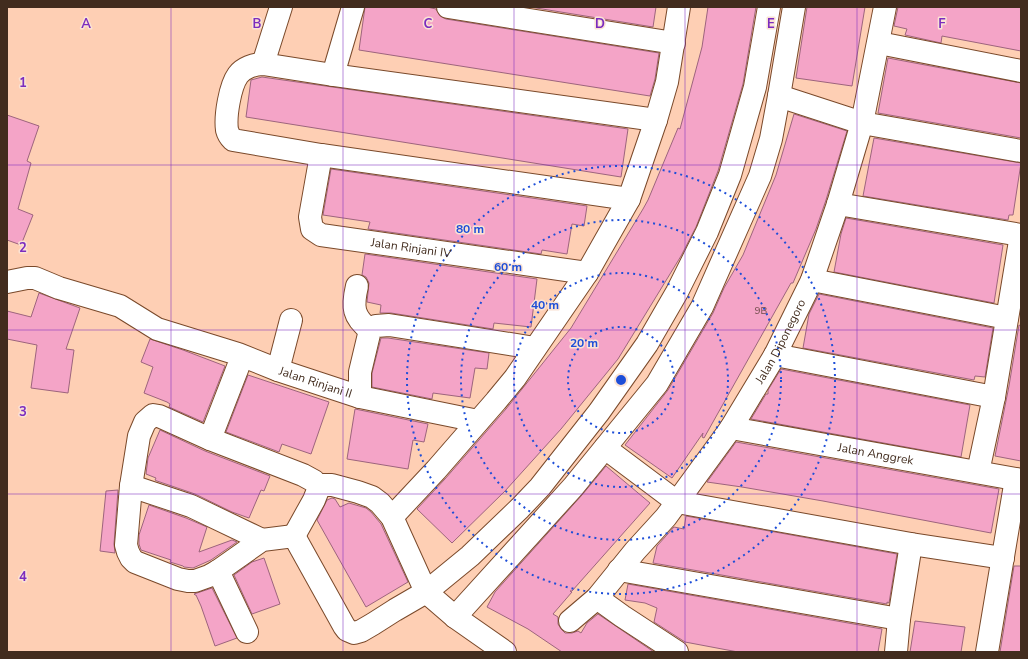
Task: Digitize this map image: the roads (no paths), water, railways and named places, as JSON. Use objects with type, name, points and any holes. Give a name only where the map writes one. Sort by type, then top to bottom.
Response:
[{"type":"street","points":[[263,64],[281,7]]},
{"type":"street","points":[[333,75],[353,7]]},
{"type":"street","points":[[448,7],[674,42]]},
{"type":"street","points":[[392,517],[436,470],[515,378],[587,274],[629,199],[656,120],[667,82],[679,7]]},
{"type":"street","points":[[294,536],[344,626],[354,633],[362,631],[426,592],[470,556],[540,487],[599,412],[647,344],[677,292],[707,232],[730,175],[755,88],[769,7]]},
{"type":"street","points":[[455,617],[551,512],[657,384],[702,307],[760,176],[771,138],[794,7]]},
{"type":"street","name":"Jalan Diponegoro","points":[[570,621],[596,598],[677,502],[731,428],[775,355],[812,280],[838,204],[862,123],[885,7]]},
{"type":"street","points":[[879,43],[1021,71]]},
{"type":"street","points":[[629,199],[240,142],[233,140],[227,129],[227,111],[233,86],[236,79],[243,71],[253,65],[263,64],[656,120]]},
{"type":"street","points":[[779,96],[862,123],[1021,151]]},
{"type":"street","name":"Jalan Rinjani IV","points":[[321,155],[310,217],[312,229],[321,235],[587,274]]},
{"type":"street","points":[[838,204],[1021,235],[994,397],[978,472]]},
{"type":"street","points":[[7,282],[35,278],[59,288],[120,306],[155,332],[238,367],[330,399]]},
{"type":"street","points":[[812,280],[1007,318]]},
{"type":"street","points":[[357,286],[354,296],[356,315],[361,324],[370,330]]},
{"type":"street","points":[[278,370],[291,320]]},
{"type":"street","points":[[360,397],[360,372],[370,330],[376,326],[389,325],[535,348]]},
{"type":"street","name":"Jalan Rinjani II","points":[[155,332],[238,354],[278,370],[360,397],[478,421]]},
{"type":"street","points":[[775,355],[994,397]]},
{"type":"street","points":[[210,439],[238,367]]},
{"type":"street","points":[[294,536],[262,540],[218,571],[209,576],[188,582],[142,566],[131,558],[126,545],[131,486],[139,436],[144,422],[153,415],[168,419],[210,439],[303,475],[318,485],[332,486],[365,494],[380,503],[392,517],[426,592],[455,617],[505,652]]},
{"type":"street","name":"Jalan Anggrek","points":[[731,428],[1018,479]]},
{"type":"street","points":[[605,448],[677,502],[911,544],[1003,558]]},
{"type":"street","points":[[987,652],[1018,479]]},
{"type":"street","points":[[294,536],[314,500],[318,490],[318,485]]},
{"type":"street","points":[[131,486],[191,506],[262,540]]},
{"type":"street","points":[[896,652],[899,619],[911,544]]},
{"type":"street","points":[[619,570],[899,619]]},
{"type":"street","points":[[218,571],[247,632]]},
{"type":"street","points":[[596,598],[677,652]]}]
